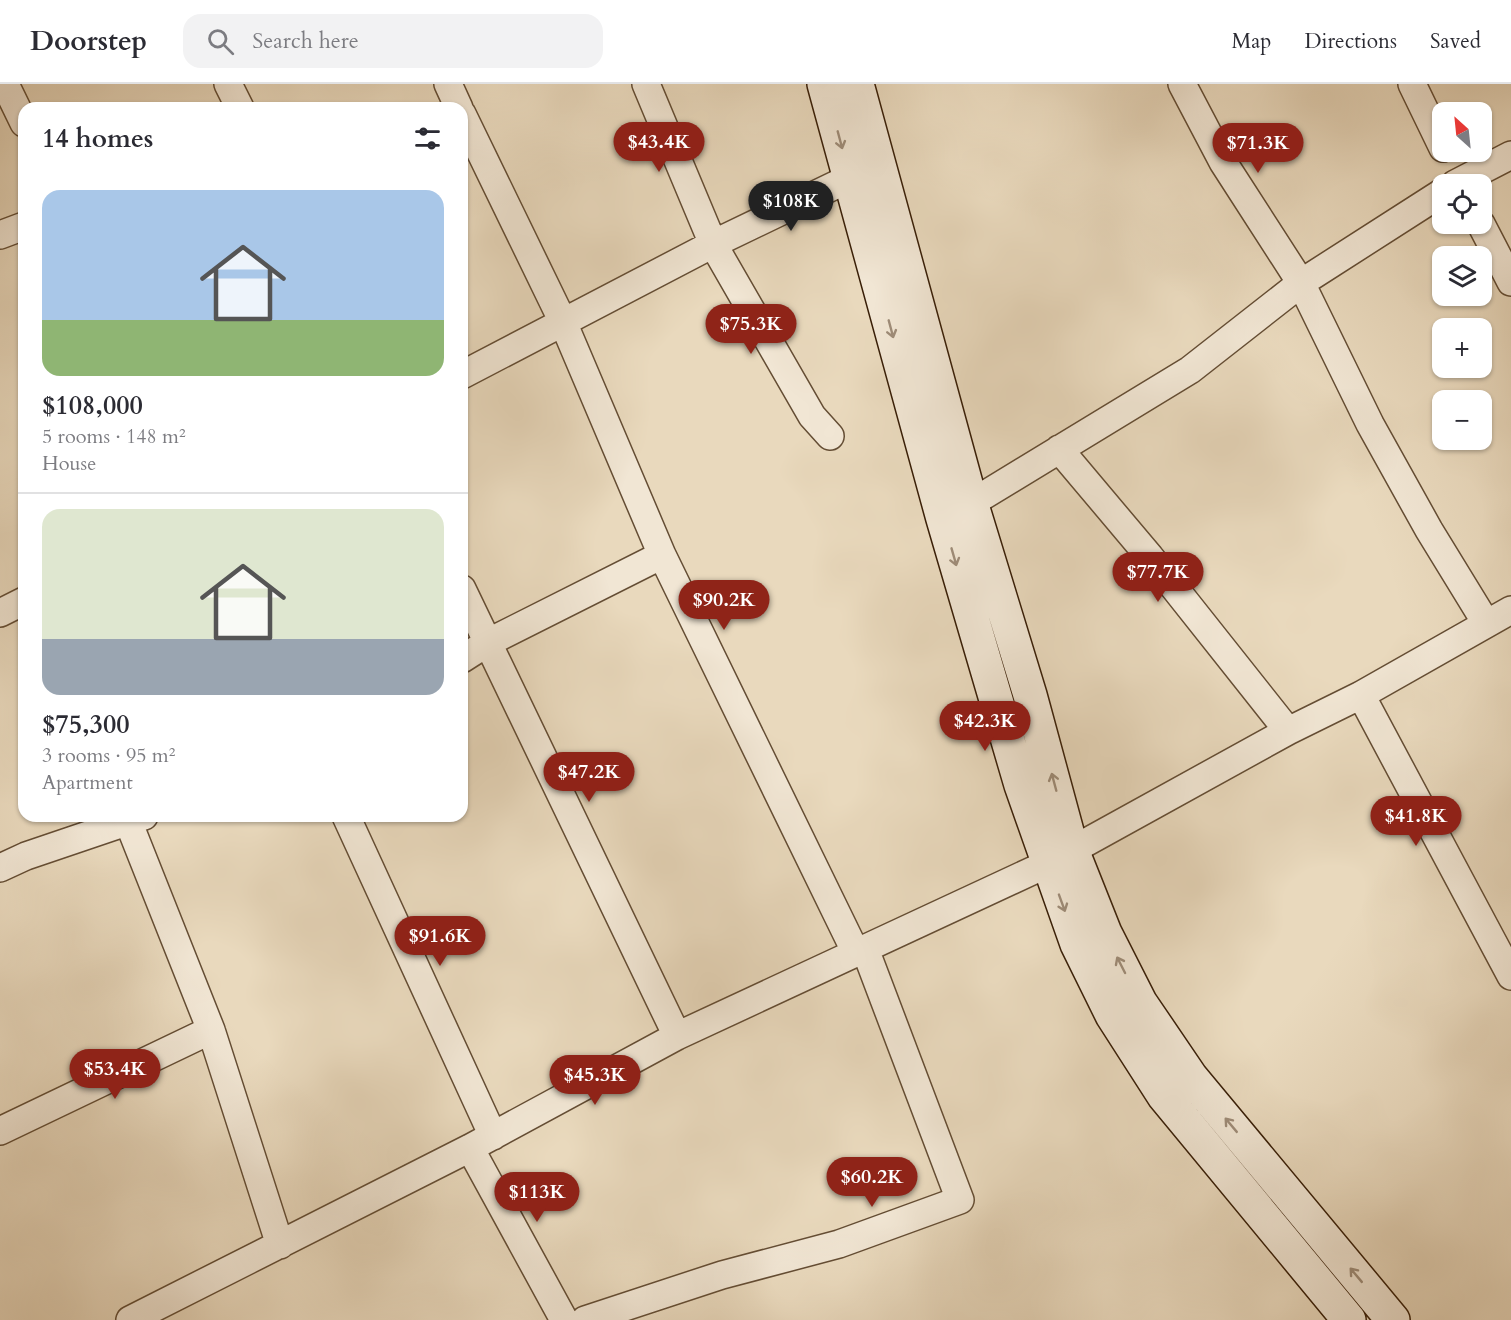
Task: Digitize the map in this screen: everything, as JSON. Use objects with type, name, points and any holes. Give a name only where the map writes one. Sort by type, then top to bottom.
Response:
[{"type":"main road","points":[[824,84],[943,519],[1021,785],[1105,933],[1140,1002],[1191,1077],[1393,1320]]},
{"type":"main road","points":[[857,84],[971,502],[1030,695],[1077,944],[1112,1015],[1164,1096],[1350,1320]]},
{"type":"street","points":[[5,84],[18,111]]},
{"type":"street","points":[[228,84],[237,102]]},
{"type":"street","points":[[448,84],[456,102]]},
{"type":"street","points":[[646,84],[713,244],[812,416],[830,436]]},
{"type":"street","points":[[1182,84],[1223,162],[1301,283],[1370,424],[1429,530],[1486,623]]},
{"type":"street","points":[[1412,84],[1432,125]]},
{"type":"street","points":[[468,126],[563,322],[662,555],[860,951],[960,1200],[839,1244],[722,1275],[585,1320]]},
{"type":"street","points":[[1477,174],[1511,155]]},
{"type":"street","points":[[468,372],[713,244],[850,178]]},
{"type":"street","points":[[943,519],[1190,370],[1301,283],[1432,200]]},
{"type":"street","points":[[0,235],[18,228]]},
{"type":"street","points":[[1486,234],[1511,282]]},
{"type":"street","points":[[1059,449],[1150,556],[1288,731]]},
{"type":"street","points":[[468,655],[487,643],[662,555]]},
{"type":"street","points":[[468,603],[677,1036]]},
{"type":"street","points":[[0,613],[18,604]]},
{"type":"street","points":[[130,1320],[481,1142],[677,1036],[1060,857],[1288,731],[1361,695],[1511,610]]},
{"type":"street","points":[[1361,695],[1511,976]]},
{"type":"street","points":[[0,868],[26,856],[127,822]]},
{"type":"street","points":[[137,822],[211,1030],[280,1245]]},
{"type":"street","points":[[348,822],[481,1142],[564,1320]]},
{"type":"street","points":[[0,1131],[211,1030]]}]
